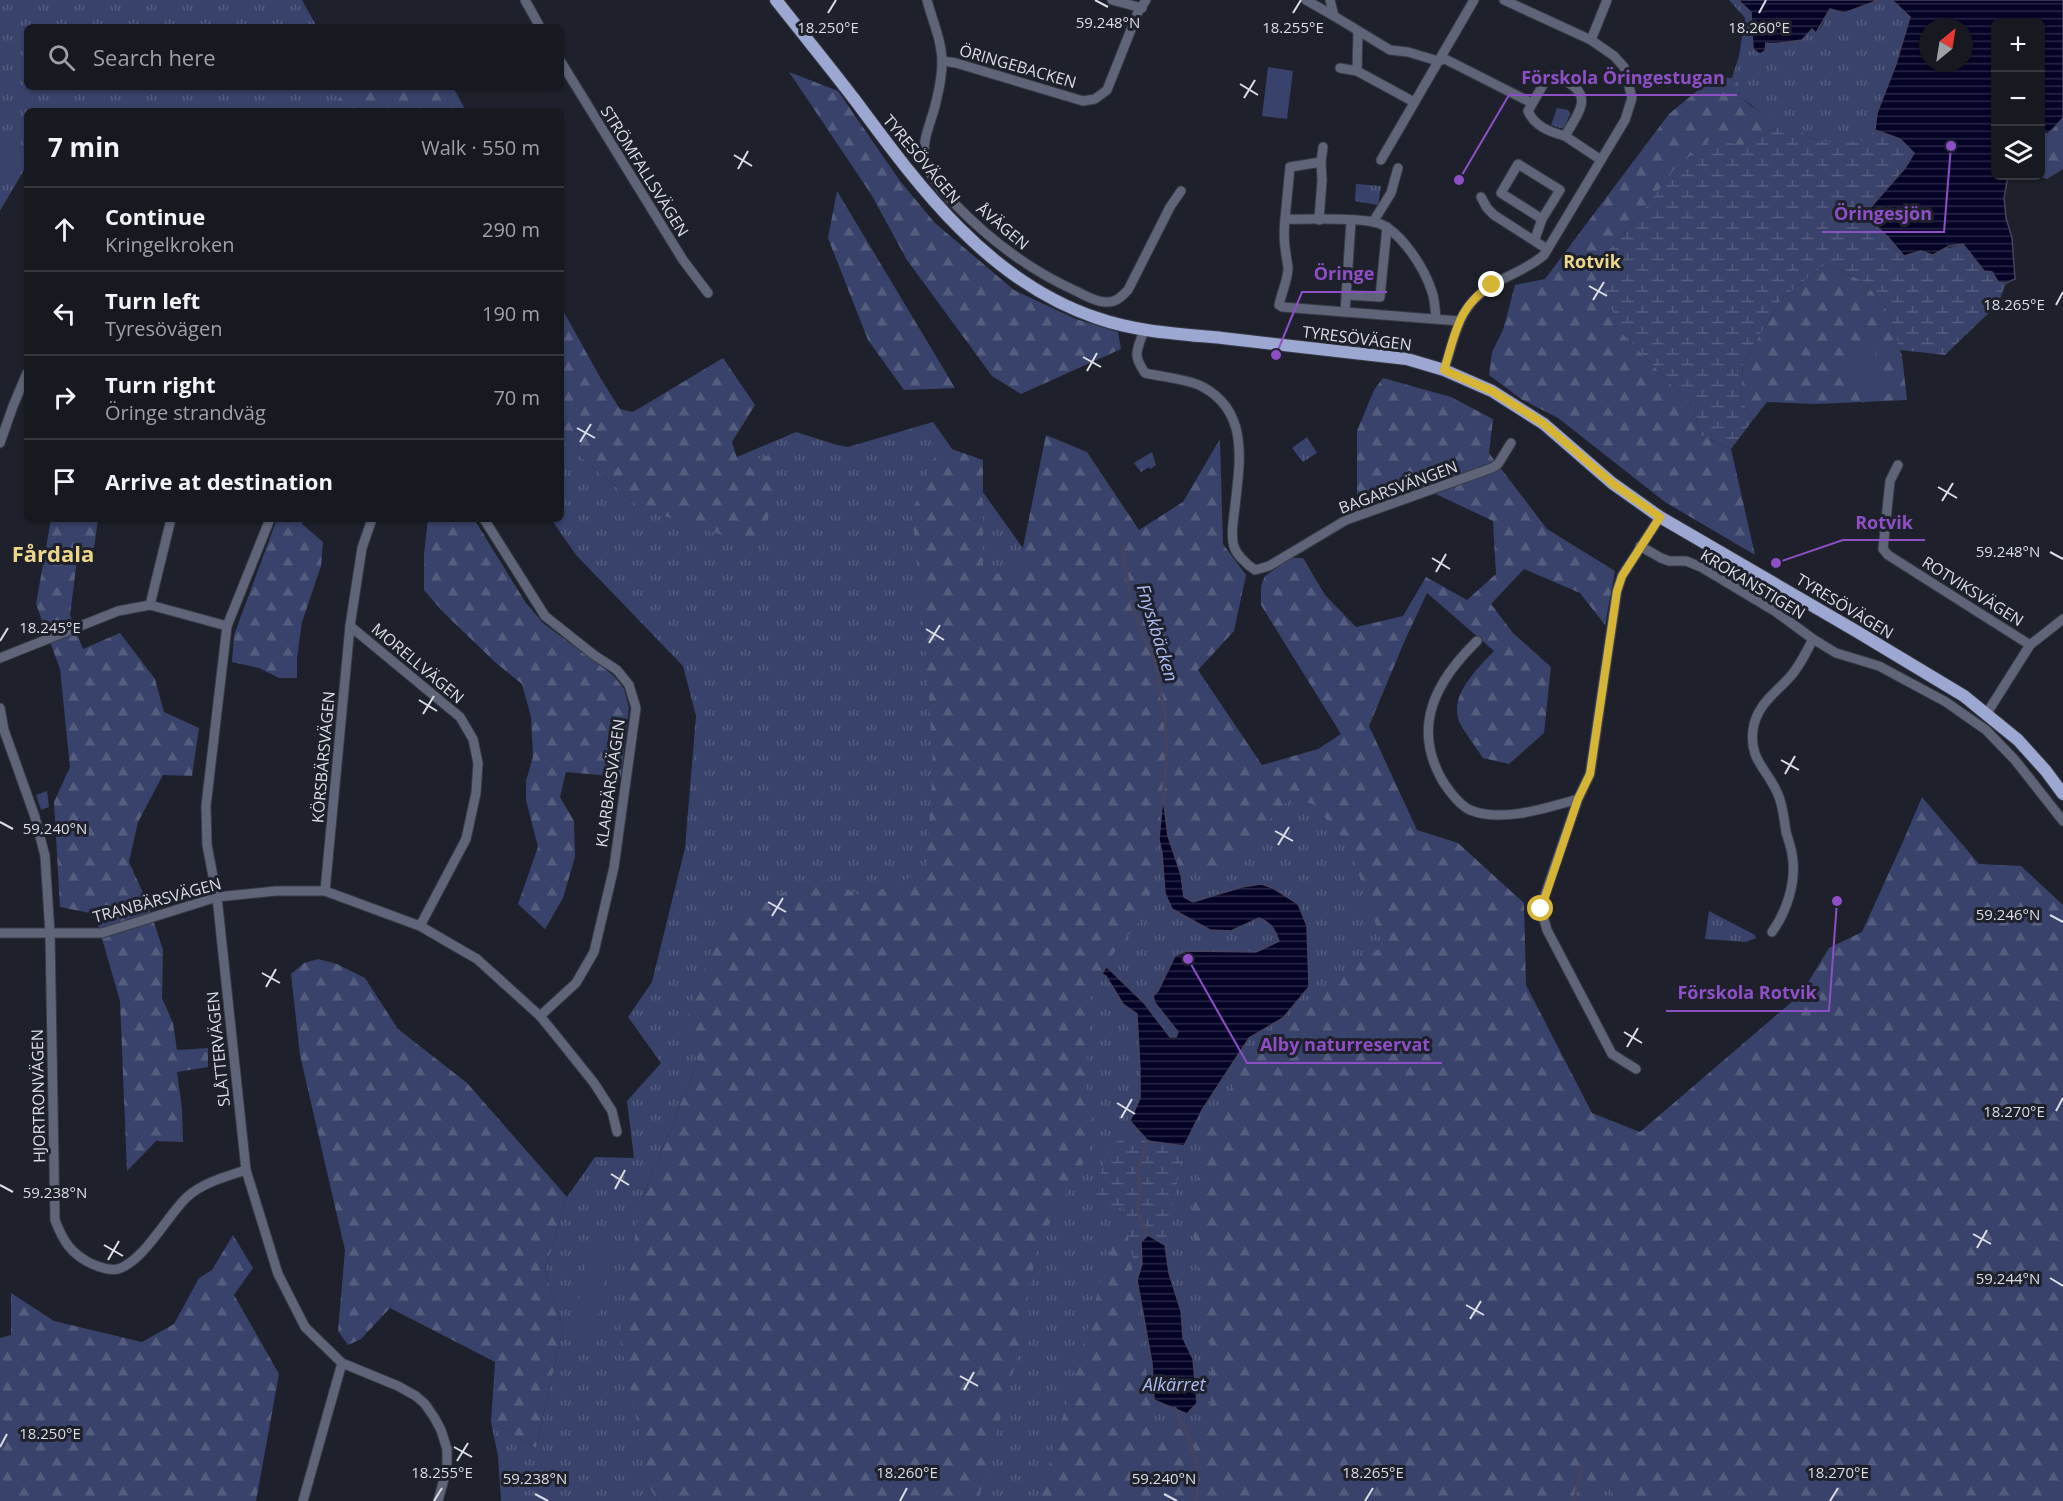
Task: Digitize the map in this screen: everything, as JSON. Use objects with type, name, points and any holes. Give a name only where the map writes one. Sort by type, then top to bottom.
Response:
[{"type":"main road","name":"TYRESÖVÄGEN","points":[[776,0],[908,172],[964,234],[996,263],[1022,281],[1055,300],[1097,318],[1144,330],[1407,359],[1444,370],[1492,391],[1544,424],[1612,483],[1660,517],[1964,696],[2018,740],[2063,794]]},
{"type":"main road","name":"TYRESÖVÄGEN","points":[[786,0],[835,65],[854,99]]},
{"type":"street","points":[[525,0],[538,24]]},
{"type":"street","name":"ÅVÄGEN","points":[[927,0],[938,34],[942,61],[936,103],[923,147],[925,160],[931,175],[947,196],[976,226],[1010,255],[1048,279],[1104,302],[1119,300],[1128,290],[1170,207],[1181,191]]},
{"type":"street","name":"ÖRINGEBACKEN","points":[[942,61],[956,63],[1083,101],[1095,99],[1107,90],[1142,7],[1112,0]]},
{"type":"street","points":[[1306,0],[1390,50],[1408,51],[1442,59],[1532,103]]},
{"type":"street","points":[[1330,0],[1334,16]]},
{"type":"street","points":[[1381,160],[1442,59],[1474,0]]},
{"type":"street","points":[[1444,370],[1459,321],[1467,305],[1478,294],[1529,266],[1544,255],[1624,120],[1632,98],[1624,67],[1614,56],[1591,40],[1504,0]]},
{"type":"street","points":[[1591,40],[1607,0]]},
{"type":"street","points":[[1357,71],[1359,32]]},
{"type":"street","name":"STRÖMFALLSVÄGEN","points":[[564,67],[683,260],[708,293]]},
{"type":"street","points":[[1340,68],[1357,71],[1414,102]]},
{"type":"street","points":[[1565,136],[1583,104],[1583,98],[1574,86],[1554,76],[1547,78],[1528,111],[1532,120],[1556,134],[1565,136],[1601,160]]},
{"type":"street","points":[[1319,220],[1323,147]]},
{"type":"street","points":[[1321,162],[1290,167],[1284,237],[1285,261],[1288,268],[1279,304],[1282,307],[1459,321]]},
{"type":"street","points":[[1534,239],[1542,219],[1560,190],[1518,164],[1501,193],[1542,219]]},
{"type":"street","points":[[1373,222],[1390,193],[1398,168]]},
{"type":"street","points":[[1481,197],[1494,215],[1547,249]]},
{"type":"street","points":[[1285,219],[1373,222],[1387,227],[1399,237],[1419,263],[1428,280],[1433,294],[1436,320]]},
{"type":"street","points":[[1346,312],[1352,221]]},
{"type":"street","points":[[1346,295],[1380,297],[1387,227]]},
{"type":"street","name":"BAGARSVÄNGEN","points":[[1144,330],[1136,355],[1145,373],[1201,386],[1221,399],[1234,417],[1239,453],[1233,544],[1248,565],[1255,570],[1269,566],[1346,520],[1492,468],[1498,464],[1511,443]]},
{"type":"street","points":[[0,443],[12,406],[24,380]]},
{"type":"street","name":"ROTVIKSVÄGEN","points":[[1898,465],[1890,481],[1883,549],[1888,555],[2030,645]]},
{"type":"street","points":[[1636,1068],[1612,1054],[1547,930],[1541,909],[1578,799],[1590,774],[1617,591],[1622,576],[1660,517]]},
{"type":"street","points":[[150,605],[170,522]]},
{"type":"street","name":"SLÅTTERVÄGEN","points":[[269,522],[227,626],[206,806],[207,845],[217,897],[246,1170],[278,1274],[305,1327],[342,1363],[398,1386],[416,1396],[429,1410],[441,1430],[447,1449],[447,1468],[438,1501]]},
{"type":"street","name":"MORELLVÄGEN","points":[[371,522],[362,548],[350,626],[460,717],[473,739],[478,763],[476,793],[466,839],[420,926]]},
{"type":"street","name":"KLARBÄRSVÄGEN","points":[[486,522],[545,616],[594,655],[617,670],[629,685],[636,708],[614,867],[594,952],[576,983],[540,1016]]},
{"type":"street","name":"KROKANSTIGEN","points":[[1640,546],[1661,558],[1686,561],[1701,567],[1776,612],[1813,639],[1789,678],[1760,708],[1753,730],[1756,759],[1778,793],[1792,856],[1793,875],[1787,902],[1782,918],[1772,932]]},
{"type":"street","points":[[0,658],[118,611],[150,605],[227,626]]},
{"type":"street","points":[[1987,713],[2030,645],[2063,619]]},
{"type":"street","name":"KÖRSBÄRSVÄGEN","points":[[325,891],[350,626]]},
{"type":"street","points":[[1813,639],[1836,653],[1879,666],[1946,702],[1986,730],[2015,760],[2063,821]]},
{"type":"street","points":[[1477,641],[1446,675],[1431,706],[1430,742],[1435,765],[1444,783],[1463,805],[1480,813],[1519,814],[1578,799]]},
{"type":"street","points":[[0,708],[4,730],[35,817],[45,856],[50,934]]},
{"type":"street","name":"TRANBÄRSVÄGEN","points":[[0,933],[102,933],[217,897],[276,891],[325,891],[420,926],[477,959],[540,1016],[594,1083],[612,1111],[617,1132]]},
{"type":"street","name":"HJORTRONVÄGEN","points":[[50,934],[55,1220],[62,1240],[78,1257],[102,1269],[118,1269],[141,1255],[189,1195],[221,1178],[246,1170]]},
{"type":"street","points":[[303,1501],[342,1363]]},
{"type":"green space","points":[[0,0],[302,0],[315,24],[24,24],[24,90],[347,90],[337,100],[339,108],[24,108],[24,170],[0,211]]},
{"type":"green space","points":[[1729,0],[1738,0],[1751,12],[1766,43],[1802,40],[1812,29],[1816,33],[1830,9],[1844,13],[1879,0],[1892,0],[1910,16],[1896,64],[1877,113],[1875,130],[1865,141],[1836,143],[1818,140],[1782,124],[1740,97],[1738,82],[1732,78],[1739,56],[1745,18]]},
{"type":"green space","points":[[1268,67],[1293,71],[1287,119],[1262,116]]},
{"type":"green space","points":[[789,72],[838,91],[900,181],[935,223],[1014,290],[1076,319],[1118,332],[1121,349],[1021,394],[992,376],[907,260],[871,194]]},
{"type":"green space","points":[[1714,77],[1732,78],[1738,82],[1740,97],[1751,106],[1782,122],[1778,127],[1743,145],[1638,218],[1603,256],[1623,334],[1694,408],[1700,435],[1731,449],[1755,555],[1665,502],[1558,418],[1521,399],[1489,375],[1492,352],[1503,330],[1515,285],[1545,279],[1669,114]]},
{"type":"green space","points":[[347,90],[455,90],[464,108],[339,108],[337,100]]},
{"type":"green space","points":[[1557,108],[1568,110],[1570,114],[1564,129],[1551,125]]},
{"type":"green space","points":[[2063,118],[2063,169],[2047,179],[2045,178],[2045,133],[2048,134]]},
{"type":"green space","points":[[1782,122],[1811,138],[1826,142],[1865,141],[1875,130],[1900,139],[1914,152],[1905,168],[1869,209],[1887,236],[1904,256],[1963,244],[1984,271],[1992,272],[1998,282],[2006,283],[1998,304],[1945,355],[1900,350],[1889,313],[1865,282],[1826,264],[1783,297],[1743,363],[1741,399],[1753,420],[1731,449],[1700,435],[1694,408],[1623,334],[1608,301],[1603,256],[1638,218],[1675,168],[1710,140],[1743,145],[1778,127]]},
{"type":"green space","points":[[0,134],[23,146],[0,187]]},
{"type":"green space","points":[[1356,184],[1381,186],[1378,205],[1355,201]]},
{"type":"green space","points":[[837,191],[955,388],[904,390],[868,340],[828,238]]},
{"type":"green space","points":[[1826,264],[1865,282],[1889,313],[1902,356],[1907,400],[1816,404],[1767,402],[1753,420],[1741,399],[1743,363],[1783,297]]},
{"type":"green space","points":[[564,312],[620,409],[633,412],[723,358],[755,405],[732,442],[740,467],[771,454],[775,488],[761,545],[725,536],[640,508],[564,442]]},
{"type":"green space","points":[[1871,342],[1890,393],[1862,403],[1844,352]]},
{"type":"green space","points":[[1383,378],[1451,397],[1493,419],[1489,453],[1547,529],[1615,571],[1605,625],[1580,593],[1524,569],[1491,604],[1513,633],[1551,667],[1544,733],[1509,764],[1483,758],[1458,718],[1457,709],[1462,690],[1494,651],[1427,593],[1369,726],[1417,830],[1458,843],[1524,903],[1526,985],[1592,1113],[1640,1132],[1801,994],[1829,948],[1862,932],[1922,797],[1979,864],[2021,866],[2063,905],[2063,1501],[1610,1501],[1613,1482],[1594,1480],[1583,1493],[1581,1501],[1039,1501],[1124,1209],[1154,1430],[1211,1428],[1211,1349],[1191,1220],[1205,1134],[1256,1044],[1285,1026],[1307,1008],[1331,982],[1383,946],[1355,863],[1341,836],[1313,804],[1290,799],[1222,869],[1181,875],[1168,836],[1162,801],[1149,900],[1142,918],[1106,963],[1091,997],[1086,1084],[1094,1119],[1089,1153],[1038,1244],[1016,1360],[978,1501],[657,1501],[651,1490],[620,1338],[640,1203],[698,1061],[682,1030],[720,927],[817,874],[863,897],[926,871],[933,766],[927,667],[912,512],[940,445],[983,460],[983,574],[1018,572],[1046,435],[1087,452],[1139,530],[1183,502],[1220,439],[1223,544],[1246,575],[1234,631],[1198,670],[1262,765],[1318,749],[1341,734],[1261,605],[1261,586],[1265,576],[1290,558],[1303,558],[1325,595],[1356,627],[1403,616],[1426,577],[1467,600],[1496,574],[1493,521],[1419,486],[1357,508],[1357,431],[1374,390]]},
{"type":"green space","points":[[933,422],[1223,829],[1335,749],[1508,963],[1615,1164],[2063,1501],[835,1501],[698,1061],[640,1203],[651,1490],[657,1501],[501,1501],[498,1456],[491,1422],[536,1448],[563,1328],[545,1270],[567,1197],[595,1157],[634,1158],[627,1101],[661,1063],[628,1017],[652,982],[685,848],[696,716],[683,666],[576,555],[553,522],[564,522],[564,442],[640,508],[730,460],[796,432],[848,447]]},
{"type":"green space","points":[[1307,437],[1317,453],[1303,462],[1292,448]]},
{"type":"green space","points":[[1152,452],[1156,465],[1141,472],[1134,463]]},
{"type":"green space","points":[[50,522],[98,522],[94,548],[78,552],[70,615],[83,649],[120,633],[155,679],[164,712],[199,728],[192,776],[163,775],[138,822],[129,862],[148,904],[163,950],[162,998],[173,1023],[177,1050],[208,1048],[208,1067],[177,1072],[182,1109],[183,1142],[156,1141],[127,1171],[120,1001],[95,914],[60,907],[54,802],[70,767],[60,669],[36,604]]},
{"type":"green space","points":[[276,522],[303,522],[302,524],[323,542],[321,566],[302,622],[297,678],[279,678],[259,668],[232,662],[234,635]]},
{"type":"green space","points":[[428,522],[476,522],[526,603],[543,623],[613,675],[624,689],[629,708],[621,777],[566,772],[560,797],[574,821],[575,857],[563,898],[545,929],[518,904],[538,847],[526,800],[526,781],[533,757],[531,717],[522,684],[496,663],[444,613],[424,590],[424,554]]},
{"type":"green space","points":[[47,791],[49,807],[41,810],[36,795]]},
{"type":"green space","points":[[1709,911],[1755,935],[1756,938],[1746,942],[1705,939]]},
{"type":"green space","points":[[318,959],[337,964],[365,978],[398,1029],[467,1083],[567,1197],[545,1270],[563,1328],[536,1448],[491,1422],[495,1362],[390,1308],[361,1339],[348,1345],[338,1331],[345,1250],[300,1055],[291,974],[304,963]]},
{"type":"green space","points":[[1138,1131],[1148,1141],[1184,1146],[1165,1245],[1149,1235],[1142,1241],[1142,1264],[1137,1280],[1124,1209],[1092,1201],[1110,1145]]},
{"type":"green space","points":[[233,1235],[253,1268],[234,1295],[279,1374],[256,1501],[0,1501],[0,1338],[11,1335],[11,1293],[54,1321],[142,1342],[174,1324],[199,1278],[212,1270]]},
{"type":"green space","points":[[590,1244],[611,1248],[593,1340],[572,1336]]},
{"type":"water","points":[[1738,0],[1879,0],[1844,13],[1830,9],[1816,33],[1812,29],[1802,40],[1766,43],[1765,51],[1760,54],[1753,49],[1751,12]]},
{"type":"water","points":[[1892,0],[2063,0],[2063,118],[2048,134],[2045,133],[2045,18],[1991,18],[1991,180],[2007,180],[2004,198],[2006,218],[2012,238],[2015,279],[2006,283],[1998,282],[1992,272],[1984,271],[1963,244],[1949,246],[1933,255],[1921,251],[1904,256],[1866,216],[1869,209],[1905,168],[1914,153],[1900,139],[1875,130],[1877,113],[1896,64],[1910,17]]},
{"type":"water","points":[[1163,797],[1168,836],[1181,875],[1184,897],[1193,902],[1242,887],[1261,884],[1273,888],[1298,904],[1307,926],[1309,987],[1283,1018],[1249,1038],[1202,1110],[1184,1146],[1148,1141],[1130,1121],[1140,1098],[1137,1014],[1123,1004],[1106,976],[1102,974],[1106,967],[1110,970],[1144,1003],[1170,1037],[1176,1037],[1178,1032],[1155,1003],[1153,996],[1158,991],[1175,956],[1187,951],[1256,952],[1279,941],[1272,927],[1259,918],[1231,931],[1210,930],[1172,909],[1165,893],[1159,839]]},
{"type":"water","name":"Alkärret","points":[[1148,1235],[1165,1245],[1169,1273],[1181,1311],[1183,1338],[1193,1359],[1197,1403],[1187,1414],[1154,1400],[1152,1363],[1137,1280],[1142,1264],[1141,1242]]},
{"type":"waterway","name":"Fnyskbäcken","points":[[1122,548],[1132,605],[1155,660],[1165,716],[1167,749],[1163,797]]},
{"type":"waterway","points":[[1148,1141],[1137,1172],[1140,1183],[1138,1213],[1148,1235]]},
{"type":"waterway","name":"Fnyskbäcken","points":[[1175,1408],[1194,1453],[1198,1475],[1196,1501]]},
{"type":"waterway","points":[[1574,1501],[1582,1467]]},
{"type":"place","name":"Öringesjön","points":[[1951,146]]},
{"type":"place","name":"Förskola Öringestugan","points":[[1459,180]]},
{"type":"place","name":"Öringe","points":[[1276,355]]},
{"type":"place","name":"Rotvik","points":[[1776,563]]},
{"type":"place","name":"Förskola Rotvik","points":[[1837,901]]},
{"type":"place","name":"Alby naturreservat","points":[[1188,959]]},
{"type":"district","name":"Rotvik","points":[[1592,262]]},
{"type":"district","name":"Fårdala","points":[[53,554]]},
{"type":"route","points":[[1492,285],[1467,305],[1459,321],[1444,370],[1492,391],[1544,424],[1612,483],[1660,517],[1622,576],[1617,591],[1613,631],[1590,774],[1578,799],[1541,909]]}]
